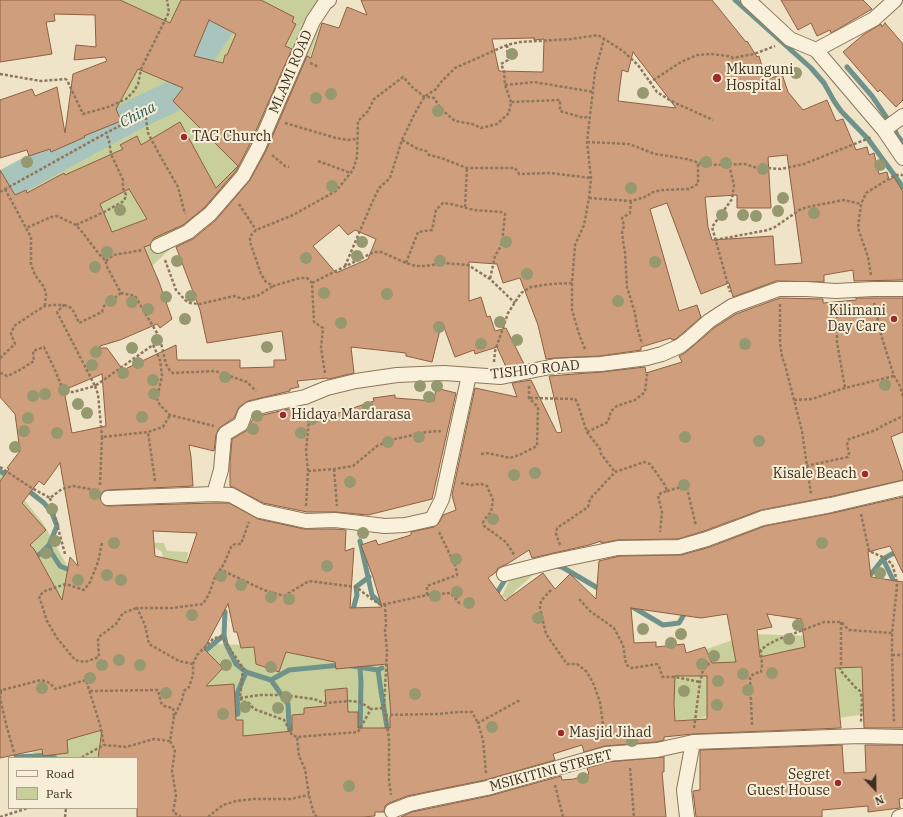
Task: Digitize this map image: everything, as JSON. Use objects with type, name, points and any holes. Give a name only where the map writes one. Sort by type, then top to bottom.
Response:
[{"type":"street","name":"MLAMI ROAD","points":[[158,246],[188,232],[210,214],[243,176],[258,148],[313,21],[329,0]]},
{"type":"street","points":[[748,0],[790,39],[816,50],[884,131],[903,158]]},
{"type":"street","points":[[816,50],[874,19],[895,0]]},
{"type":"street","points":[[884,131],[903,116]]},
{"type":"street","name":"TISHIO ROAD","points":[[226,433],[241,424],[247,411],[266,405],[305,397],[327,388],[356,381],[397,375],[444,373],[501,377],[555,366],[592,364],[647,358],[662,354],[680,346],[709,322],[732,306],[779,289],[836,291],[903,289]]},
{"type":"street","points":[[108,498],[214,494],[230,495],[260,511],[306,521],[335,520],[385,526],[405,525],[432,519],[442,498],[447,480],[469,375]]},
{"type":"street","points":[[214,494],[221,470],[224,436],[226,433]]},
{"type":"street","points":[[504,574],[523,568],[618,548],[679,547],[763,518],[903,488]]},
{"type":"street","name":"MSIKITINI STREET","points":[[392,811],[410,804],[487,788],[606,754],[656,750],[693,742],[860,736],[899,737]]},
{"type":"street","points":[[687,817],[684,790],[693,742]]},
{"type":"street","points":[[899,817],[903,816]]},
{"type":"path","points":[[0,74],[41,82],[65,79],[67,80],[83,114],[108,107],[126,99],[138,84],[141,68],[170,12],[167,0]]},
{"type":"path","points":[[345,266],[379,188],[390,178],[402,140],[425,96],[435,90],[455,68],[507,44],[570,40],[598,35],[622,51],[638,65],[649,83],[657,92],[671,101],[713,120]]},
{"type":"path","points":[[592,364],[580,337],[572,310],[572,284],[575,245],[584,225],[589,198],[591,178],[587,142],[589,116],[596,72],[604,39]]},
{"type":"path","points":[[649,83],[680,62],[697,55],[711,54],[733,58],[745,56],[754,54],[790,39]]},
{"type":"path","points":[[273,286],[266,282],[261,274],[250,242],[252,234],[256,230],[293,215],[336,191],[351,173],[357,158],[358,121],[368,111],[374,99],[400,77],[403,77],[422,96],[434,98],[442,109],[455,121],[472,124],[480,128],[497,124],[509,113],[511,102],[505,85],[504,70],[501,64],[508,60],[507,44]]},
{"type":"path","points":[[505,85],[534,82],[594,92]]},
{"type":"path","points":[[511,102],[560,100],[560,111],[584,118],[589,116]]},
{"type":"path","points":[[0,192],[106,133],[135,118],[143,116],[146,118],[148,133],[178,186],[188,232]]},
{"type":"path","points":[[271,118],[336,138],[347,140],[357,139]]},
{"type":"path","points":[[587,142],[629,144],[655,154],[698,162],[705,165],[744,164],[754,167],[781,169],[804,164],[884,131]]},
{"type":"path","points":[[76,226],[124,201],[126,195],[123,188],[123,180],[111,154],[106,133]]},
{"type":"path","points":[[402,140],[418,149],[426,151],[429,155],[467,168],[515,168],[519,174],[550,173],[591,178]]},
{"type":"path","points":[[258,148],[274,157],[285,166],[289,166]]},
{"type":"path","points":[[318,161],[351,173]]},
{"type":"path","points":[[589,198],[631,201],[661,190],[684,190],[695,187],[698,184],[698,162]]},
{"type":"path","points":[[729,164],[734,186],[732,199],[712,227],[731,294],[732,306]]},
{"type":"path","points":[[465,207],[467,168]]},
{"type":"path","points":[[903,175],[895,175],[866,193],[861,204],[858,228],[868,257],[874,303],[878,320],[894,376],[899,384],[903,396]]},
{"type":"path","points":[[6,189],[31,237],[31,264],[35,275],[44,287],[46,294],[45,306]]},
{"type":"path","points":[[230,190],[256,230]]},
{"type":"path","points":[[715,240],[768,230],[775,227],[801,209],[812,206],[844,200],[861,204]]},
{"type":"path","points":[[587,432],[608,422],[611,411],[617,406],[635,400],[645,392],[647,358],[637,327],[635,313],[627,286],[622,232],[624,226],[622,218],[630,213],[631,201]]},
{"type":"path","points":[[406,263],[418,232],[432,230],[436,210],[442,204],[447,203],[474,210],[501,212],[505,214],[502,244],[495,256],[490,280]]},
{"type":"path","points":[[26,228],[51,217],[57,216],[76,226],[98,254],[106,261],[106,265],[121,293]]},
{"type":"path","points":[[106,261],[113,256],[158,246],[164,257],[176,290],[184,300],[190,303],[200,304],[234,296],[243,299],[259,295],[273,286],[300,278],[307,278],[312,282],[314,322],[323,328],[322,348],[327,388]]},
{"type":"path","points":[[312,282],[374,252],[381,252],[416,266],[443,263],[468,265],[490,280],[515,303]]},
{"type":"path","points":[[501,377],[494,364],[495,351],[508,313],[521,293],[531,287],[551,284],[572,284]]},
{"type":"path","points":[[779,289],[780,343],[782,357],[786,365],[802,431],[813,508]]},
{"type":"path","points":[[836,291],[837,342],[845,388]]},
{"type":"path","points":[[0,358],[15,344],[11,334],[14,326],[45,306],[64,305],[71,308],[79,323],[102,312],[104,306],[121,293],[135,296],[161,343],[166,364],[170,371],[215,371],[238,378],[247,382],[253,387],[266,405]]},
{"type":"path","points":[[50,498],[62,489],[73,486],[100,490],[102,437],[98,394],[57,312],[64,305]]},
{"type":"path","points":[[0,373],[7,376],[12,375],[34,361],[33,351],[44,347],[64,390],[73,392],[95,386],[154,345],[161,343]]},
{"type":"path","points":[[154,345],[160,360],[162,376],[157,399],[160,405],[170,415],[212,425],[226,433]]},
{"type":"path","points":[[481,454],[487,453],[510,458],[537,446],[538,407],[529,398],[530,371]]},
{"type":"path","points":[[794,400],[812,399],[845,388],[894,376]]},
{"type":"path","points":[[305,397],[309,420],[306,451],[308,470],[306,521]]},
{"type":"path","points":[[529,398],[575,399],[587,432],[615,472]]},
{"type":"path","points":[[102,437],[148,432],[162,427],[170,415]]},
{"type":"path","points":[[806,466],[848,457],[849,453],[847,445],[849,439],[876,430],[903,416]]},
{"type":"path","points":[[308,470],[334,469],[353,466],[377,446],[391,440],[426,432],[457,431]]},
{"type":"path","points":[[148,432],[157,496]]},
{"type":"path","points":[[564,559],[556,534],[557,528],[588,507],[590,499],[615,472],[647,462],[665,485],[667,491]]},
{"type":"path","points":[[0,467],[50,498],[65,554]]},
{"type":"path","points":[[334,469],[337,505],[335,520]]},
{"type":"path","points":[[447,480],[471,485],[481,484],[487,486],[493,500],[491,512],[484,520],[484,526],[506,542],[523,568]]},
{"type":"path","points":[[658,547],[662,518],[658,496],[661,493],[680,487],[687,488],[700,540]]},
{"type":"path","points":[[857,499],[869,551],[885,558],[892,564],[897,588],[892,633],[892,655],[893,696],[899,737]]},
{"type":"path","points":[[102,543],[98,562],[90,582],[84,590],[66,584],[45,591],[39,596],[47,621],[57,638],[75,660],[85,662],[99,657],[98,640],[100,636],[118,622],[123,613],[136,608],[172,608],[203,604],[219,569],[224,564],[233,545],[241,544],[251,517],[254,513],[260,511]]},
{"type":"path","points":[[427,595],[427,586],[457,575],[452,559],[432,519]]},
{"type":"path","points":[[219,569],[264,590],[284,596],[309,581],[343,584],[356,587],[381,605],[427,595],[452,594],[460,604]]},
{"type":"path","points":[[551,590],[541,601],[540,608],[546,634],[567,664],[576,664],[587,672],[594,685],[600,702],[606,754]]},
{"type":"path","points":[[579,599],[590,611],[614,628],[623,645],[626,664],[629,667],[632,668],[657,664],[663,677],[674,677],[700,682]]},
{"type":"path","points":[[385,604],[387,651],[384,708],[389,738],[389,780],[392,811]]},
{"type":"path","points":[[136,608],[145,625],[149,644],[179,661],[193,664]]},
{"type":"path","points":[[753,741],[750,677],[755,673],[761,672],[761,650],[780,639],[824,622],[841,622],[849,630],[892,633]]},
{"type":"path","points":[[841,622],[840,670],[860,691],[862,709],[860,736]]},
{"type":"path","points":[[174,716],[182,700],[184,691],[189,687],[193,675],[193,664],[197,655],[214,638],[222,637],[243,668],[240,698]]},
{"type":"path","points":[[892,655],[903,655]]},
{"type":"path","points":[[693,742],[694,717],[700,682],[703,670],[713,659]]},
{"type":"path","points":[[16,757],[6,724],[0,698],[0,690],[41,680],[50,683],[55,689],[86,680],[100,725],[104,745]]},
{"type":"path","points":[[90,691],[158,690],[161,703],[164,706],[173,708],[174,716],[170,742],[175,750],[172,770],[176,796],[173,812],[181,817]]},
{"type":"path","points":[[240,698],[259,695],[282,695],[314,698],[324,703],[350,701],[360,702],[371,709],[384,708]]},
{"type":"path","points":[[240,698],[243,702],[248,702],[254,709],[284,720],[292,735],[297,737],[358,732],[371,709]]},
{"type":"path","points":[[478,723],[520,700]]},
{"type":"path","points":[[385,715],[472,712],[478,723],[483,740],[487,788]]},
{"type":"path","points":[[297,737],[299,756],[305,769],[309,795],[314,814],[317,817]]},
{"type":"path","points":[[83,757],[104,745],[126,747],[154,740],[170,742]]},
{"type":"path","points":[[629,753],[634,817]]},
{"type":"path","points":[[552,769],[555,788],[563,817]]},
{"type":"path","points":[[208,817],[223,805],[236,801],[254,799],[290,799],[309,795]]},
{"type":"path","points":[[0,817],[25,809]]},
{"type":"green space","points":[[122,0],[328,0],[288,126],[239,184],[115,301],[0,192],[50,159],[108,65]]},
{"type":"green space","points":[[0,470],[43,523],[78,585],[114,618],[207,644],[411,648],[658,666],[750,634],[877,638],[903,709],[727,733],[715,714],[668,727],[139,811],[135,809],[138,809],[138,757],[41,757],[17,743],[0,717]]},
{"type":"green space","points":[[139,538],[155,543],[164,543],[167,551],[188,552],[187,559],[194,561],[189,563],[163,558],[162,552]]},
{"type":"green space","points":[[539,567],[533,575],[514,592],[523,606],[521,610],[502,596],[509,581]]},
{"type":"building","points":[[0,0],[120,0],[170,23],[181,0],[261,0],[294,17],[292,22],[296,24],[285,46],[292,49],[250,144],[236,171],[204,208],[183,225],[154,238],[150,245],[144,247],[159,282],[172,319],[160,328],[157,324],[120,340],[100,346],[100,348],[107,348],[123,370],[176,345],[177,360],[240,360],[240,368],[274,367],[274,360],[286,360],[282,331],[207,343],[200,310],[176,247],[193,239],[215,221],[250,180],[266,151],[307,56],[311,58],[322,23],[339,28],[347,7],[367,15],[361,0],[712,0],[746,42],[747,41],[757,57],[759,56],[766,80],[782,74],[788,92],[803,110],[827,100],[836,121],[843,119],[856,150],[867,147],[869,155],[874,153],[879,174],[887,172],[889,180],[894,177],[903,192],[903,280],[854,281],[853,270],[824,275],[824,282],[776,281],[733,297],[729,283],[701,294],[667,203],[650,209],[679,311],[697,305],[701,317],[676,339],[672,340],[671,338],[641,347],[641,350],[600,356],[546,359],[538,325],[520,278],[503,283],[497,264],[469,262],[469,301],[481,297],[487,317],[490,316],[495,331],[506,328],[524,364],[506,367],[497,347],[475,354],[474,350],[455,357],[442,322],[432,362],[406,356],[406,353],[351,347],[354,373],[329,379],[297,381],[299,387],[290,389],[290,391],[248,401],[239,407],[234,418],[219,428],[216,435],[214,451],[189,445],[193,486],[108,490],[101,494],[100,499],[104,505],[108,506],[229,503],[258,519],[304,529],[346,530],[345,551],[354,548],[350,608],[382,607],[361,545],[376,540],[378,545],[411,535],[411,532],[434,527],[439,523],[443,515],[456,510],[452,495],[475,388],[517,397],[512,383],[531,380],[557,433],[562,432],[549,376],[645,367],[646,373],[682,362],[679,356],[685,353],[714,328],[736,314],[780,298],[823,299],[823,303],[856,300],[856,298],[903,298],[903,432],[891,437],[903,473],[903,480],[829,497],[761,510],[678,539],[618,540],[601,543],[601,541],[532,558],[529,550],[498,568],[496,572],[488,578],[505,601],[543,573],[555,589],[570,574],[596,599],[599,561],[619,556],[681,555],[710,547],[765,526],[833,513],[903,497],[903,573],[890,546],[868,552],[871,577],[903,582],[903,728],[864,728],[862,667],[835,668],[841,728],[693,734],[664,737],[664,740],[656,742],[605,746],[584,752],[582,745],[553,754],[555,760],[485,780],[407,796],[389,803],[385,806],[384,812],[375,812],[375,816],[362,817],[137,817],[138,757],[98,757],[102,730],[67,740],[68,753],[43,756],[42,749],[0,758],[0,481],[9,469],[7,468],[20,451],[15,414],[0,397],[0,170],[15,195],[26,190],[27,193],[64,173],[65,175],[123,149],[120,145],[137,136],[141,145],[180,122],[216,188],[238,166],[173,101],[183,88],[138,69],[116,109],[121,121],[84,136],[85,137],[51,152],[50,149],[29,156],[27,150],[0,158],[0,100],[32,89],[35,96],[57,87],[65,133],[73,74],[107,61],[105,57],[74,60],[76,45],[96,47],[95,15],[54,14],[55,21],[46,22],[52,54],[0,62]],"holes":[[[209,20],[236,34],[227,55],[225,55],[223,63],[194,56]],[[492,39],[544,39],[543,72],[499,71]],[[633,52],[676,108],[618,101],[622,70],[628,72]],[[787,155],[802,263],[775,265],[773,236],[712,240],[708,227],[705,197],[737,195],[737,208],[771,208],[768,157]],[[129,189],[147,219],[112,232],[100,204]],[[339,225],[348,235],[355,230],[376,239],[368,259],[336,273],[313,246]],[[102,374],[106,426],[72,433],[64,390]],[[60,463],[78,566],[70,557],[62,600],[34,549],[30,545],[46,530],[22,503],[39,481],[44,485]],[[153,531],[197,533],[187,563],[155,556]],[[228,604],[234,632],[237,632],[241,648],[254,647],[256,664],[279,672],[286,652],[335,662],[336,669],[387,664],[391,716],[390,728],[358,728],[358,712],[348,712],[347,688],[325,690],[326,706],[304,708],[304,714],[292,715],[292,731],[243,736],[243,720],[236,720],[234,684],[206,686],[223,668],[204,649]],[[631,608],[701,618],[727,614],[736,662],[712,663],[705,647],[686,653],[684,644],[656,647],[656,642],[634,643]],[[767,614],[801,619],[805,647],[760,657],[757,630],[772,627]],[[675,676],[707,676],[707,719],[675,721]]]},
{"type":"building","points":[[781,0],[863,0],[872,9],[831,33],[830,30],[817,36],[811,23],[798,30]]},
{"type":"building","points":[[885,23],[903,44],[903,100],[896,107],[880,90],[878,92],[843,52],[863,35],[881,24],[882,27]]},
{"type":"building","points":[[436,388],[456,393],[432,499],[368,515],[336,512],[307,512],[263,503],[230,486],[232,439],[246,431],[254,417],[293,408],[296,421],[332,415],[374,401],[373,398],[395,395],[395,398],[434,401]]},
{"type":"building","points":[[842,745],[844,773],[866,772],[865,745],[903,745],[903,798],[899,799],[900,808],[868,812],[868,806],[822,810],[822,817],[696,817],[693,791],[700,790],[700,750]]},
{"type":"building","points":[[664,757],[664,772],[662,772],[666,817],[401,817],[412,812],[489,796],[561,776],[562,780],[574,779],[589,774],[587,768],[608,762]]},
{"type":"waterway","name":"China","points":[[0,188],[134,115],[186,90],[198,57],[228,12],[233,0]]},
{"type":"waterway","points":[[735,0],[811,68],[824,83],[841,111],[868,139],[903,187]]},
{"type":"waterway","points":[[847,67],[872,96],[889,121],[892,118]]},
{"type":"waterway","points":[[896,126],[894,128],[903,143]]},
{"type":"waterway","points":[[0,471],[11,478]]},
{"type":"waterway","points":[[25,488],[44,503],[52,513],[57,526],[49,545],[51,552],[60,566],[74,572]]},
{"type":"waterway","points":[[360,541],[372,595],[380,603],[386,603]]},
{"type":"waterway","points":[[32,558],[40,554],[49,545]]},
{"type":"waterway","points":[[865,577],[871,574],[883,559],[892,554],[903,551]]},
{"type":"waterway","points":[[883,559],[896,586]]},
{"type":"waterway","points":[[556,566],[562,567],[601,590]]},
{"type":"waterway","points":[[494,598],[508,576]]},
{"type":"waterway","points":[[352,613],[357,595],[356,587],[369,577]]},
{"type":"waterway","points":[[221,606],[225,612],[224,635],[226,644],[236,664],[246,672],[271,680],[289,670],[341,665]]},
{"type":"waterway","points":[[631,606],[663,625],[679,623],[686,611]]},
{"type":"waterway","points":[[202,655],[224,635]]},
{"type":"waterway","points":[[352,666],[378,670],[382,668]]},
{"type":"waterway","points":[[360,667],[360,733]]},
{"type":"waterway","points":[[378,670],[388,733]]},
{"type":"waterway","points":[[229,716],[238,714],[237,694],[246,672]]},
{"type":"waterway","points":[[271,680],[288,704],[291,736]]},
{"type":"waterway","points":[[14,748],[17,757]]},
{"type":"waterway","points":[[17,757],[50,755],[53,757]]},
{"type":"place","name":"Mkunguni Hospital","points":[[717,78]]},
{"type":"place","name":"TAG Church","points":[[184,137]]},
{"type":"place","name":"Kilimani Day Care","points":[[894,319]]},
{"type":"place","name":"Hidaya Mardarasa","points":[[283,415]]},
{"type":"place","name":"Kisale Beach","points":[[865,474]]},
{"type":"place","name":"Masjid Jihad","points":[[561,733]]},
{"type":"place","name":"Segret Guest House","points":[[838,783]]}]
